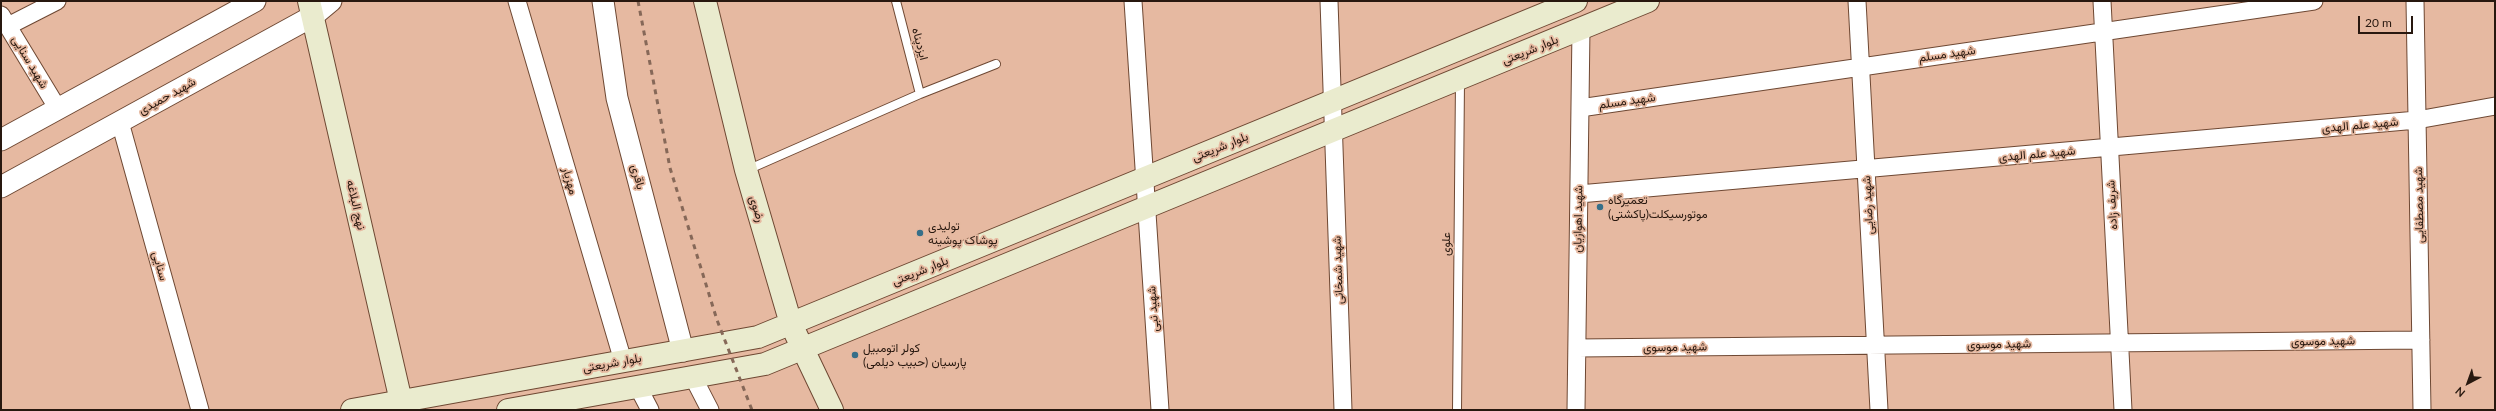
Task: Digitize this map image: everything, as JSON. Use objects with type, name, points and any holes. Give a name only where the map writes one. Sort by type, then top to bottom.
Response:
[{"type":"main road","name":"رضوی","points":[[705,1],[746,170],[791,324],[832,410]]},
{"type":"main road","name":"بلوار شریعتی","points":[[352,410],[402,406],[623,361],[758,337],[1576,1]]},
{"type":"main road","name":"بلوار شریعتی","points":[[508,410],[766,364],[1648,1]]},
{"type":"main road","name":"نهج البلاغه","points":[[311,8],[402,406]]},
{"type":"street","points":[[4,21],[57,1]]},
{"type":"street","points":[[1,140],[255,1]]},
{"type":"street","name":"شهید حمیدی","points":[[1,187],[120,122],[311,8],[331,1]]},
{"type":"street","name":"مهزیار","points":[[517,1],[623,361]]},
{"type":"street","name":"باقری","points":[[603,1],[616,98],[683,351]]},
{"type":"street","points":[[1133,1],[1146,178]]},
{"type":"street","points":[[1329,1],[1333,101]]},
{"type":"street","name":"شهید رضایی","points":[[1857,1],[1880,410]]},
{"type":"street","name":"شریف زاده","points":[[2102,1],[2123,410]]},
{"type":"street","name":"شهید مسلم","points":[[1580,108],[2104,32],[2219,8],[2314,1]]},
{"type":"street","name":"شهید مصطفایی","points":[[2415,1],[2422,410]]},
{"type":"street","name":"شهید سنایی","points":[[4,21],[58,108]]},
{"type":"street","name":"شهید اهوازیان","points":[[1576,410],[1581,28]]},
{"type":"street","name":"شهید شمخانی","points":[[1333,101],[1343,410]]},
{"type":"street","name":"شهید علم الهدی","points":[[1579,194],[2417,120],[2495,106]]},
{"type":"street","name":"سنایی","points":[[120,122],[200,410]]},
{"type":"street","name":"شهید نبی","points":[[1146,178],[1146,207],[1160,410]]},
{"type":"street","name":"شهید موسوی","points":[[1577,348],[2421,340]]},
{"type":"street","points":[[693,377],[710,410]]},
{"type":"street","points":[[638,387],[650,410]]},
{"type":"lane","name":"ایزدپناه","points":[[896,1],[920,94]]},
{"type":"lane","points":[[746,170],[920,94],[996,64]]},
{"type":"lane","name":"علوی","points":[[1457,410],[1460,78]]},
{"type":"railway","points":[[638,1],[670,168],[717,320],[752,410]]},
{"type":"place","name":"تعمیرگاه موتورسیکلت(پاکشتی)","points":[[1600,207]]},
{"type":"place","name":"تولیدی پوشاک پوشینه","points":[[920,233]]},
{"type":"place","name":"کولر اتومبیل پارسیان (حبیب دیلمی)","points":[[855,355]]}]
